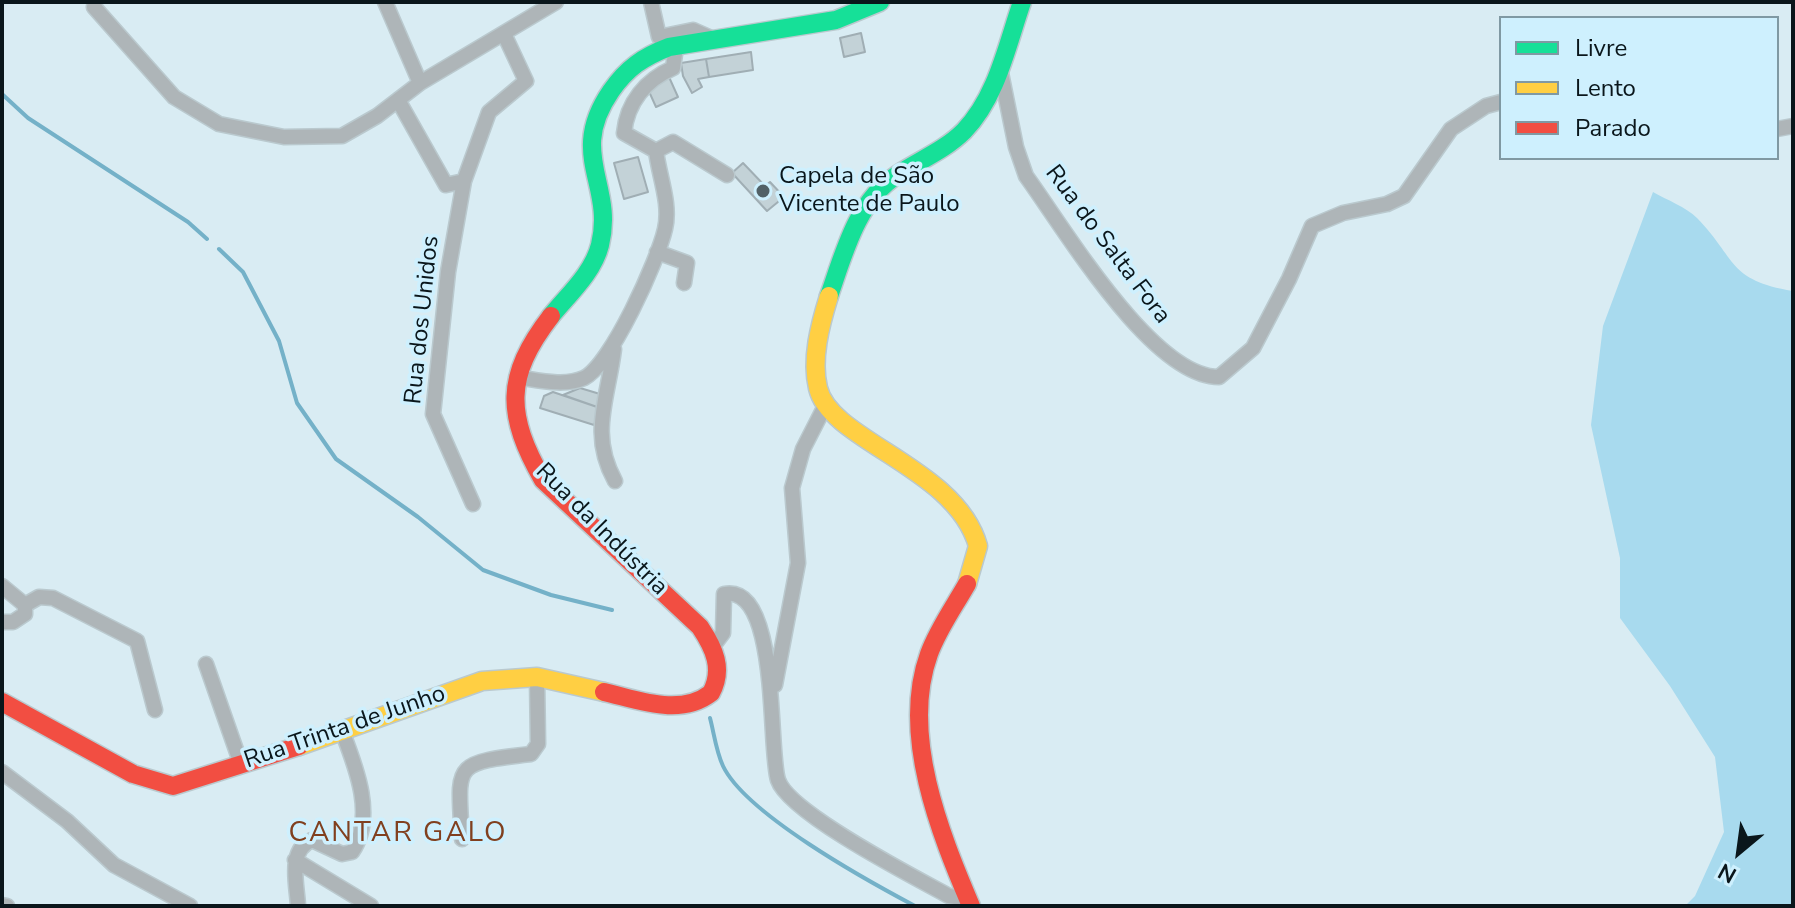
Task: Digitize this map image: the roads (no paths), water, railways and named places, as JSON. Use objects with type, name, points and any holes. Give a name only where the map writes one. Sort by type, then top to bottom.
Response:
[{"type":"street","points":[[95,2],[94,7],[174,97],[219,124],[284,137],[342,136],[420,83],[556,2]]},
{"type":"street","points":[[385,2],[420,83]]},
{"type":"street","points":[[651,2],[659,37],[693,30],[715,39]]},
{"type":"street","name":"Rua da Indústria","points":[[714,645],[700,627],[543,480],[526,453],[513,422],[517,377],[535,339],[590,269],[601,242],[602,218],[588,149],[598,113],[608,93],[633,65],[646,56],[676,47],[841,18],[880,2]]},
{"type":"street","points":[[970,902],[921,739],[921,696],[929,653],[954,602],[967,586],[975,568],[978,546],[960,511],[938,488],[825,406],[816,383],[815,341],[822,311],[869,199],[881,185],[950,143],[983,107],[1022,2]]},
{"type":"street","name":"Rua dos Unidos","points":[[473,504],[433,414],[448,272],[464,181],[489,112],[526,81],[504,34]]},
{"type":"street","points":[[517,377],[552,383],[583,378],[603,363],[615,345],[666,228],[666,201],[656,151],[624,133],[625,118],[652,77],[673,68],[676,47]]},
{"type":"street","name":"Rua do Salta Fora","points":[[999,65],[1016,147],[1026,176],[1142,334],[1171,361],[1203,377],[1219,377],[1253,348],[1312,226],[1343,213],[1387,204],[1404,196],[1451,129],[1486,106],[1499,103]]},
{"type":"street","points":[[398,100],[446,185],[464,181]]},
{"type":"street","points":[[656,151],[673,142],[727,175]]},
{"type":"street","points":[[657,252],[687,263],[684,283]]},
{"type":"street","points":[[615,345],[599,428],[606,464],[615,481]]},
{"type":"street","points":[[773,697],[798,563],[792,488],[803,449],[825,406]]},
{"type":"street","points":[[2,586],[25,605]]},
{"type":"street","points":[[714,645],[723,633],[724,594],[733,592],[744,597],[753,610],[767,659],[773,697],[774,758],[779,783],[795,804],[911,876],[949,896],[970,902]]},
{"type":"street","points":[[25,605],[39,597],[53,598],[137,641],[155,710]]},
{"type":"street","points":[[2,622],[13,622],[25,614],[25,605]]},
{"type":"street","name":"Rua Trinta de Junho","points":[[2,702],[29,712],[133,776],[157,785],[173,786],[482,681],[537,677],[668,706],[689,707],[707,699],[718,681],[720,662],[714,645]]},
{"type":"street","points":[[206,664],[241,764]]},
{"type":"street","points":[[462,839],[458,784],[462,773],[473,764],[531,754],[538,744],[537,677]]},
{"type":"street","points":[[298,906],[297,852],[312,840],[342,854],[352,852],[360,840],[363,803],[342,731]]},
{"type":"street","points":[[2,772],[67,821],[114,865],[190,906]]},
{"type":"street","points":[[295,860],[371,906]]},
{"type":"waterway","points":[[2,94],[28,118],[188,222],[207,239]]},
{"type":"waterway","points":[[219,249],[243,272],[279,341],[297,403],[336,459],[418,517],[483,570],[551,595],[612,610]]},
{"type":"waterway","points":[[710,718],[723,766],[736,785],[756,804],[809,844],[915,906]]},
{"type":"place","name":"Capela de São Vicente de Paulo","points":[[763,191]]},
{"type":"district","name":"CANTAR GALO","points":[[398,834]]}]
